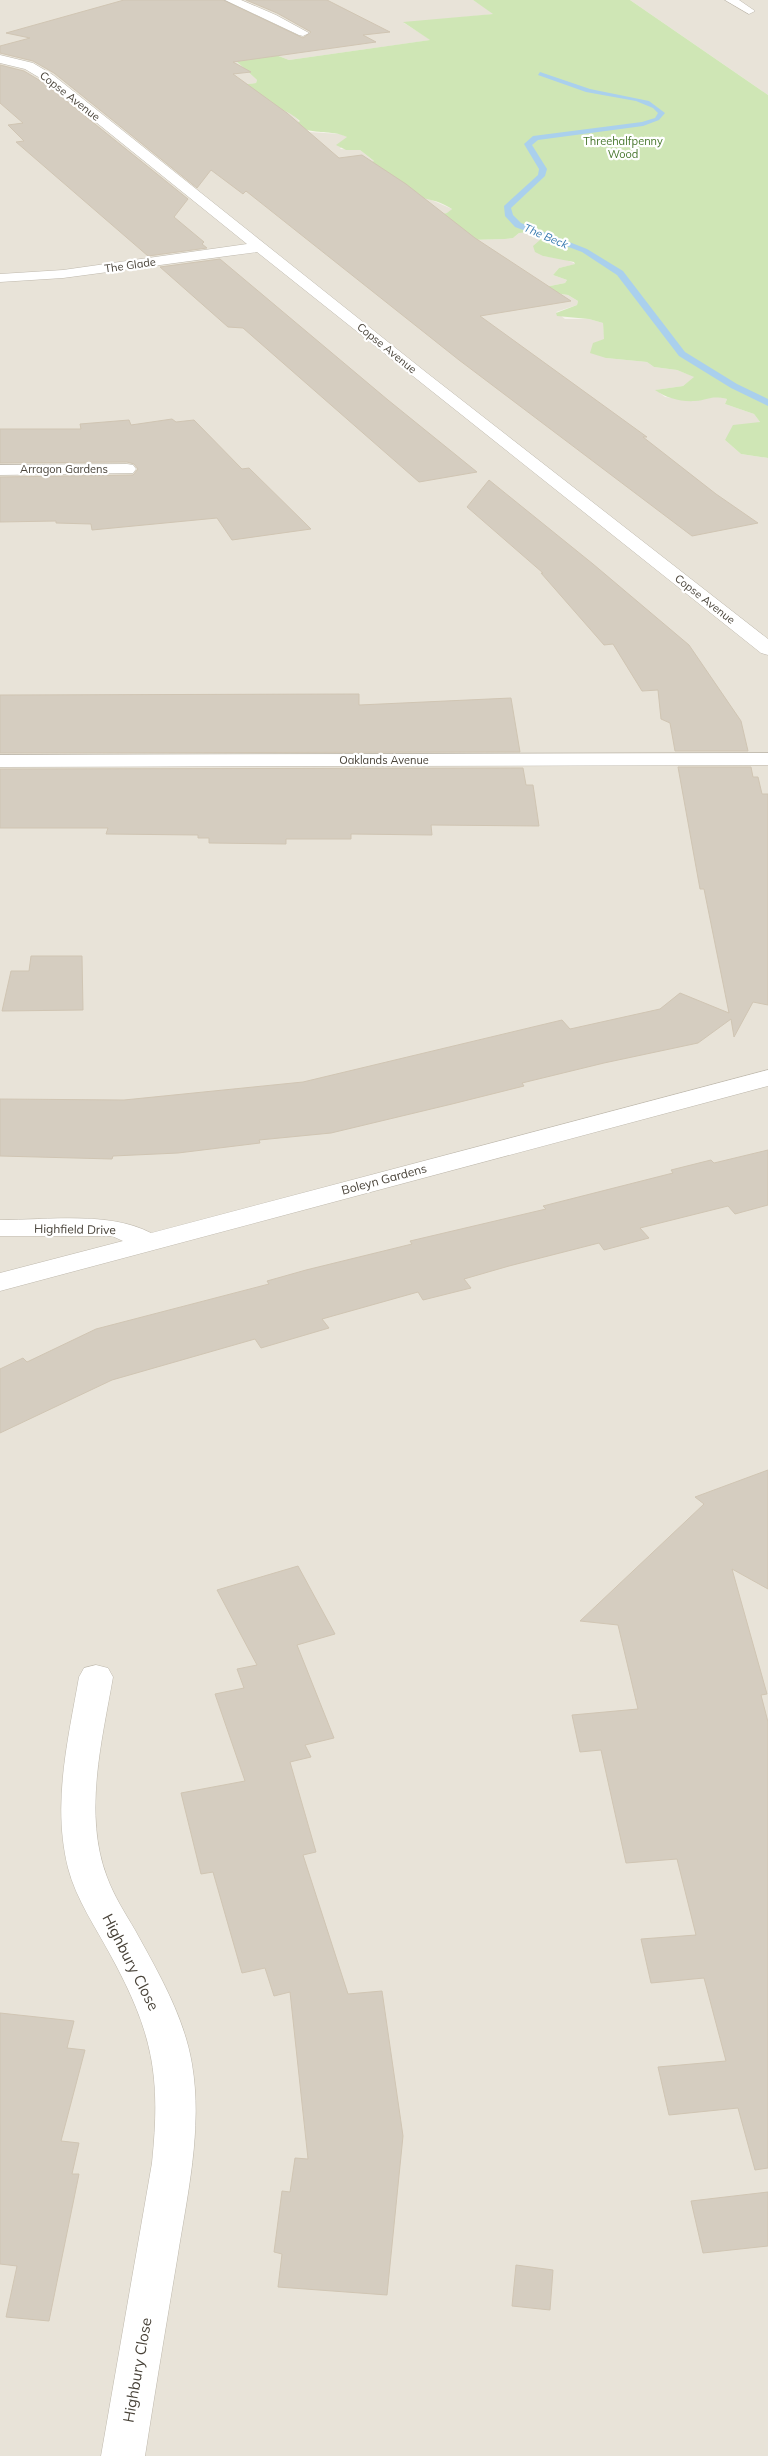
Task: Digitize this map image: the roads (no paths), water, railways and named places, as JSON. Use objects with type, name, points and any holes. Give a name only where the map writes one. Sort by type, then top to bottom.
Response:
[{"type":"street","points":[[231,0],[297,30],[316,25]]},
{"type":"street","points":[[731,0],[749,11]]},
{"type":"street","name":"Copse Avenue","points":[[0,59],[29,66],[49,78],[258,247],[768,649]]},
{"type":"street","name":"The Glade","points":[[0,278],[63,274],[258,247]]},
{"type":"street","name":"Arragon Gardens","points":[[0,470],[128,469]]},
{"type":"street","name":"Oaklands Avenue","points":[[0,761],[768,759]]},
{"type":"street","name":"Boleyn Gardens","points":[[0,1282],[768,1078]]},
{"type":"street","name":"Highfield Drive","points":[[0,1228],[113,1228],[128,1232],[147,1242]]},
{"type":"street","name":"Highbury Close","points":[[96,1677],[79,1777],[77,1807],[79,1837],[90,1878],[100,1901],[141,1974],[161,2021],[172,2063],[176,2114],[172,2167],[123,2456]]},
{"type":"waterway","name":"The Beck","points":[[540,74],[588,91],[638,99],[647,102],[662,113],[657,119],[643,124],[536,138],[528,144],[543,169],[541,176],[507,208],[509,216],[518,225],[585,250],[609,264],[620,273],[682,354],[734,386],[768,403]]},
{"type":"park label","name":"Threehalfpenny Wood","points":[[623,147]]}]
